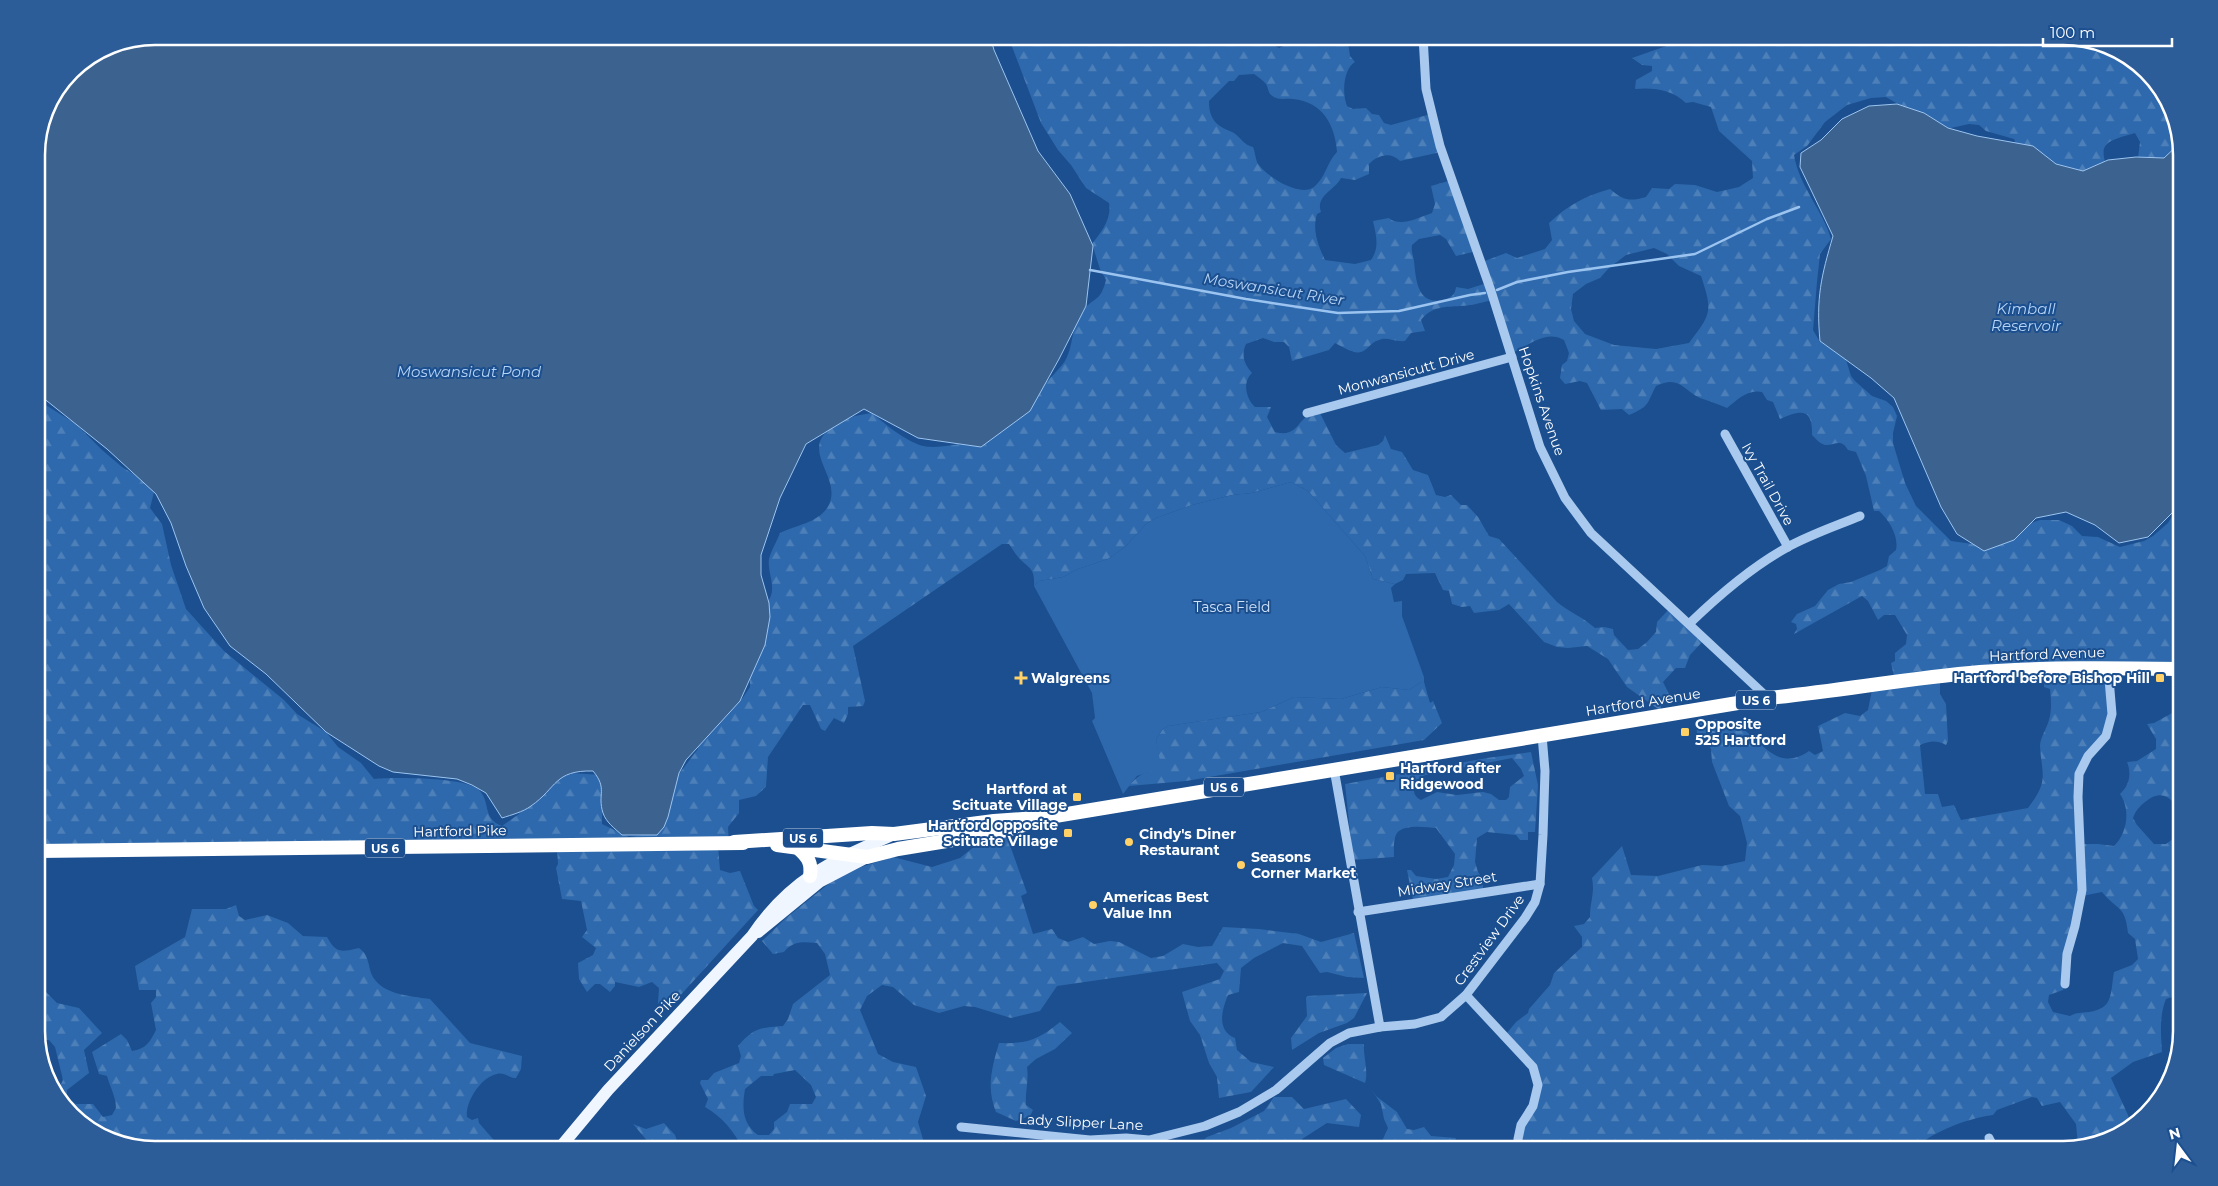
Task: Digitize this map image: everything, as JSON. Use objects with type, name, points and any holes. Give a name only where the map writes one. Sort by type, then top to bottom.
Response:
[{"type":"highway","name":"Hartford Avenue","points":[[1114,806],[1768,698],[1978,672],[2108,667],[2173,670]]},
{"type":"highway","name":"Hartford Pike","points":[[45,851],[734,842],[872,833],[894,834],[994,821],[1049,817],[1114,806]]},
{"type":"highway","name":"Hartford Pike","points":[[734,842],[867,858],[906,848],[996,833],[1049,817]]},
{"type":"highway","points":[[799,849],[808,857],[810,876]]},
{"type":"main road","name":"Danielson Pike","points":[[566,1141],[608,1090],[752,936],[768,913],[790,891],[810,876],[846,855],[894,834]]},
{"type":"main road","name":"Danielson Pike","points":[[752,936],[819,882],[867,858]]},
{"type":"street","name":"Hopkins Avenue","points":[[1424,45],[1426,89],[1440,146],[1491,291],[1540,448],[1565,498],[1591,533],[1640,580],[1690,623],[1768,698]]},
{"type":"street","name":"Monwansicutt Drive","points":[[1307,413],[1512,357]]},
{"type":"street","name":"Ivy Trail Drive","points":[[1725,434],[1788,547]]},
{"type":"street","points":[[1690,623],[1714,600],[1752,570],[1788,547],[1860,516]]},
{"type":"street","points":[[2065,984],[2066,954],[2075,926],[2082,890],[2078,797],[2079,774],[2088,756],[2106,736],[2112,714],[2108,667]]},
{"type":"street","name":"Crestview Drive","points":[[1380,1027],[1415,1024],[1441,1017],[1466,995],[1525,918],[1535,902],[1540,884],[1545,771],[1542,735]]},
{"type":"street","points":[[1334,769],[1371,986],[1380,1027]]},
{"type":"street","name":"Midway Street","points":[[1358,912],[1540,884]]},
{"type":"street","points":[[1466,995],[1533,1067],[1538,1085],[1533,1106],[1521,1126],[1518,1141]]},
{"type":"street","name":"Lady Slipper Lane","points":[[961,1127],[1090,1140],[1126,1138],[1149,1140],[1205,1126],[1239,1112],[1276,1090],[1330,1043],[1349,1033],[1380,1027]]},
{"type":"green space","points":[[1011,45],[1273,45],[1279,48],[1286,45],[1348,45],[1350,56],[1355,62],[1351,65],[1346,76],[1344,95],[1347,106],[1353,109],[1366,108],[1372,114],[1379,115],[1384,123],[1391,125],[1431,114],[1441,152],[1400,161],[1388,155],[1380,156],[1369,164],[1369,174],[1355,180],[1341,178],[1323,197],[1321,202],[1321,212],[1317,214],[1315,226],[1318,243],[1325,260],[1355,264],[1371,260],[1376,250],[1373,221],[1389,218],[1394,221],[1404,222],[1432,213],[1435,204],[1431,186],[1452,180],[1477,251],[1456,256],[1446,239],[1440,235],[1419,239],[1412,245],[1417,283],[1423,295],[1434,301],[1450,297],[1454,294],[1456,287],[1468,289],[1487,283],[1482,262],[1506,253],[1517,258],[1545,249],[1552,240],[1549,223],[1570,206],[1593,195],[1610,189],[1619,196],[1631,200],[1646,197],[1652,188],[1669,189],[1675,184],[1695,185],[1717,192],[1739,187],[1753,178],[1752,161],[1719,131],[1711,107],[1693,102],[1686,103],[1675,95],[1662,90],[1635,89],[1636,80],[1652,71],[1652,66],[1642,65],[1632,58],[1669,45],[2063,45],[2099,51],[2112,56],[2136,72],[2146,82],[2162,106],[2171,133],[2173,162],[2138,158],[2140,142],[2135,133],[2115,139],[2105,146],[2104,158],[2110,178],[2096,181],[2018,149],[2014,139],[1986,131],[1979,125],[1969,124],[1951,128],[1939,128],[1886,97],[1871,98],[1847,105],[1825,122],[1807,146],[1794,155],[1801,177],[1831,239],[1820,254],[1813,330],[1820,342],[1826,338],[1843,350],[1851,376],[1855,381],[1872,396],[1886,401],[1893,407],[1897,416],[1893,443],[1905,483],[1916,506],[1951,541],[1987,546],[2031,523],[2040,520],[2059,520],[2072,526],[2082,536],[2098,537],[2120,547],[2144,541],[2153,536],[2168,523],[2173,515],[2173,669],[2113,667],[2112,715],[2107,733],[2079,773],[2080,844],[2114,846],[2125,828],[2126,807],[2120,794],[2129,780],[2127,762],[2137,761],[2156,749],[2156,739],[2147,724],[2154,723],[2173,713],[2173,802],[2163,795],[2157,795],[2141,805],[2133,818],[2154,844],[2166,844],[2173,839],[2173,997],[2166,999],[2162,1012],[2162,1052],[2133,1062],[2111,1078],[2129,1119],[2112,1130],[2078,1140],[2076,1124],[2060,1102],[2042,1106],[2037,1098],[2032,1097],[1997,1110],[1993,1115],[1972,1119],[1950,1127],[1924,1141],[1519,1141],[1536,1087],[1531,1070],[1502,1039],[1516,1022],[1528,1013],[1529,1009],[1550,985],[1554,973],[1582,947],[1582,937],[1574,926],[1584,924],[1590,917],[1593,889],[1592,878],[1622,846],[1631,875],[1658,876],[1702,865],[1722,866],[1745,861],[1747,843],[1740,816],[1729,806],[1712,762],[1711,749],[1704,738],[1697,733],[1696,721],[1713,719],[1730,722],[1750,734],[1767,750],[1786,758],[1796,757],[1809,751],[1815,755],[1823,751],[1818,726],[1845,713],[1860,716],[1868,710],[1873,685],[1895,681],[1891,663],[1895,661],[1895,653],[1906,644],[1907,635],[1895,615],[1884,615],[1878,620],[1868,601],[1862,596],[1794,634],[1797,629],[1796,624],[1791,622],[1797,614],[1815,606],[1828,590],[1839,584],[1851,582],[1887,566],[1889,556],[1896,550],[1895,534],[1890,524],[1879,511],[1874,511],[1866,476],[1856,452],[1848,450],[1841,443],[1824,445],[1820,443],[1812,435],[1810,419],[1804,413],[1780,419],[1773,402],[1767,400],[1762,392],[1757,391],[1739,398],[1727,408],[1700,398],[1680,384],[1670,382],[1656,386],[1647,404],[1629,415],[1622,409],[1601,410],[1587,383],[1580,381],[1565,384],[1560,378],[1562,365],[1567,361],[1569,353],[1564,340],[1551,336],[1544,337],[1512,353],[1493,300],[1434,310],[1425,315],[1421,320],[1425,331],[1411,333],[1405,341],[1378,340],[1362,352],[1350,351],[1335,343],[1329,350],[1292,361],[1289,347],[1284,342],[1274,342],[1263,338],[1246,344],[1244,359],[1252,373],[1247,381],[1247,395],[1255,407],[1271,407],[1267,417],[1275,432],[1290,432],[1302,420],[1312,414],[1320,413],[1336,445],[1345,453],[1378,445],[1383,441],[1385,435],[1391,449],[1402,452],[1413,470],[1428,475],[1436,495],[1445,497],[1451,495],[1461,505],[1467,505],[1478,517],[1489,536],[1499,539],[1557,602],[1595,628],[1613,629],[1614,635],[1628,650],[1638,649],[1647,642],[1656,632],[1657,622],[1671,607],[1705,639],[1690,655],[1685,668],[1676,668],[1663,682],[1669,694],[1661,703],[1661,711],[1627,687],[1608,659],[1587,646],[1557,647],[1544,642],[1509,604],[1499,610],[1474,613],[1470,606],[1462,607],[1452,604],[1449,591],[1443,590],[1435,573],[1406,574],[1403,580],[1395,584],[1373,579],[1365,556],[1308,491],[1291,482],[1252,493],[1232,495],[1192,505],[1156,518],[1146,524],[1125,547],[1108,559],[1078,569],[1063,577],[1039,581],[1034,586],[1031,569],[1009,544],[1002,544],[853,646],[865,701],[863,706],[848,707],[848,714],[844,723],[834,718],[825,731],[821,729],[810,705],[803,705],[768,757],[766,787],[756,796],[739,800],[739,813],[728,827],[729,844],[718,846],[720,870],[730,873],[740,871],[754,906],[758,910],[667,1010],[658,1003],[659,988],[652,982],[639,987],[615,982],[615,986],[610,992],[600,984],[595,984],[587,992],[579,979],[578,963],[593,955],[596,948],[582,937],[587,930],[581,901],[562,899],[556,868],[558,864],[557,848],[45,855],[45,405],[76,424],[122,467],[149,483],[154,492],[150,508],[162,524],[171,565],[186,609],[224,651],[284,700],[297,714],[326,732],[338,747],[361,763],[374,779],[445,780],[472,786],[483,795],[492,819],[502,826],[519,814],[536,791],[544,786],[571,773],[602,775],[602,824],[629,837],[656,833],[669,787],[698,749],[697,740],[703,730],[742,699],[750,687],[750,674],[766,604],[772,593],[769,559],[780,533],[818,517],[827,508],[831,497],[831,487],[820,456],[819,446],[823,436],[842,421],[872,413],[902,436],[923,446],[949,446],[976,440],[984,436],[1024,403],[1051,377],[1066,359],[1078,317],[1099,296],[1104,288],[1106,280],[1100,269],[1092,244],[1102,230],[1110,209],[1109,203],[1086,188],[1071,165],[1058,150],[1041,123]],"holes":[[[1254,74],[1267,85],[1270,94],[1274,97],[1303,101],[1312,105],[1326,116],[1330,124],[1334,133],[1337,152],[1318,183],[1308,190],[1300,190],[1274,179],[1257,162],[1253,147],[1245,143],[1234,133],[1219,126],[1214,120],[1209,101],[1229,81],[1234,81],[1239,75]],[[1654,248],[1667,254],[1679,266],[1701,276],[1707,298],[1708,312],[1706,319],[1689,343],[1656,349],[1614,345],[1585,334],[1574,321],[1571,309],[1573,294],[1586,284],[1600,278],[1626,255]],[[2044,669],[2044,687],[2050,689],[2051,712],[2040,743],[2043,772],[2042,784],[2035,799],[2028,808],[1961,820],[1954,805],[1942,807],[1938,794],[1925,794],[1920,745],[1933,742],[1946,745],[1948,741],[1946,704],[1940,694],[1940,676]],[[2102,892],[2120,909],[2125,917],[2128,933],[2135,939],[2138,959],[2132,965],[2114,972],[2111,993],[2103,1007],[2070,1016],[2053,1012],[2048,1002],[2049,995],[2063,990],[2082,896]]]},
{"type":"green space","name":"Tasca Field","points":[[1291,482],[1308,491],[1365,556],[1373,579],[1395,584],[1391,588],[1394,602],[1402,601],[1402,616],[1424,677],[1424,682],[1409,690],[1382,687],[1341,699],[1294,697],[1261,712],[1168,726],[1163,729],[1156,739],[1160,761],[1155,770],[1137,776],[1123,794],[1092,721],[1095,718],[1092,693],[1034,586],[1039,581],[1063,577],[1078,569],[1108,559],[1125,547],[1146,524],[1156,518],[1192,505],[1232,495],[1252,493]]},
{"type":"green space","points":[[1424,682],[1430,703],[1433,701],[1442,723],[1424,740],[1186,781],[1129,786],[1136,778],[1156,767],[1158,753],[1156,739],[1163,729],[1168,726],[1261,712],[1294,697],[1341,699],[1382,687],[1409,690]]},
{"type":"green space","points":[[1531,752],[1538,785],[1535,832],[1528,832],[1528,840],[1520,840],[1516,835],[1487,832],[1477,838],[1475,862],[1478,872],[1483,879],[1483,896],[1414,905],[1407,870],[1411,870],[1416,876],[1436,879],[1448,877],[1454,865],[1455,854],[1436,828],[1415,827],[1400,830],[1395,838],[1394,857],[1353,860],[1345,784],[1487,758]],"holes":[[[1512,758],[1524,776],[1510,787],[1509,797],[1506,800],[1499,800],[1491,794],[1483,792],[1457,795],[1437,792],[1421,800],[1414,791],[1418,780],[1425,775]]]},
{"type":"green space","points":[[1007,837],[1027,893],[1021,896],[1033,934],[1052,929],[1058,938],[1068,942],[1083,937],[1094,944],[1110,941],[1119,942],[1151,958],[1163,956],[1183,944],[1198,947],[1212,946],[1223,927],[1299,934],[1321,942],[1354,933],[1364,978],[1347,977],[1327,972],[1320,973],[1302,946],[1283,943],[1254,958],[1241,968],[1239,992],[1228,995],[1222,1019],[1223,1025],[1225,1030],[1235,1038],[1237,1050],[1251,1062],[1274,1067],[1251,1092],[1219,1098],[1217,1077],[1209,1063],[1200,1035],[1190,1021],[1182,992],[1220,979],[1224,971],[1217,963],[1057,986],[1040,1011],[1011,1018],[975,1007],[964,1006],[939,1013],[914,1005],[893,987],[882,985],[867,996],[860,1010],[878,1054],[893,1062],[916,1067],[926,1096],[918,1122],[923,1141],[738,1141],[728,1126],[705,1107],[708,1099],[700,1083],[701,1080],[708,1080],[714,1073],[739,1063],[741,1056],[738,1046],[744,1040],[758,1030],[783,1026],[788,1019],[793,1004],[830,975],[825,954],[817,943],[803,942],[791,945],[784,952],[773,954],[762,941],[786,918],[831,882],[861,867],[893,857],[932,867],[960,858],[980,842]],"holes":[[[795,1070],[811,1085],[816,1097],[812,1104],[790,1104],[787,1112],[774,1122],[774,1129],[769,1135],[758,1135],[749,1125],[744,1115],[745,1089],[761,1076],[773,1076],[774,1074]]]},
{"type":"green space","points":[[236,905],[239,916],[245,920],[267,915],[288,923],[303,936],[327,937],[333,946],[340,950],[359,948],[366,956],[375,980],[381,986],[396,993],[430,999],[470,1043],[522,1056],[521,1069],[516,1078],[504,1074],[491,1076],[475,1091],[469,1104],[467,1117],[472,1120],[478,1118],[479,1123],[495,1141],[147,1141],[133,1139],[106,1130],[82,1114],[68,1099],[76,1104],[93,1104],[103,1117],[112,1115],[116,1108],[107,1076],[99,1074],[92,1052],[121,1034],[127,1040],[132,1051],[141,1049],[152,1038],[156,1030],[151,1003],[156,997],[156,990],[139,990],[135,966],[185,937],[192,909],[226,909]]},
{"type":"green space","points":[[45,991],[57,1003],[79,1008],[102,1033],[84,1050],[89,1073],[67,1090],[67,1097],[60,1086],[63,1080],[55,1047],[49,1040],[45,1039]]},
{"type":"green space","points":[[1367,993],[1354,1018],[1347,1023],[1319,1033],[1292,1050],[1291,1038],[1307,1016],[1307,996]]},
{"type":"green space","points":[[1060,1022],[1072,1033],[1055,1049],[1036,1059],[1027,1067],[1026,1105],[1033,1110],[1030,1116],[1016,1121],[996,1112],[991,1094],[991,1078],[999,1043],[1017,1043],[1032,1040]]},
{"type":"green space","points":[[1348,1044],[1364,1044],[1365,1083],[1324,1065],[1323,1058],[1336,1048]]},
{"type":"green space","points":[[1371,1089],[1376,1096],[1397,1112],[1407,1129],[1414,1130],[1424,1127],[1431,1136],[1456,1138],[1455,1141],[1382,1141],[1388,1128],[1381,1104]]},
{"type":"green space","points":[[1274,1097],[1292,1097],[1304,1109],[1346,1099],[1361,1115],[1359,1127],[1327,1123],[1302,1139],[1302,1141],[1203,1141],[1207,1137],[1231,1128],[1264,1111]]},
{"type":"green space","points":[[664,1123],[675,1135],[677,1141],[647,1141],[633,1124],[646,1129]]},
{"type":"water","name":"Moswansicut Pond","points":[[155,45],[993,45],[1038,151],[1070,194],[1093,246],[1086,306],[1059,359],[1030,411],[981,447],[918,438],[864,409],[806,444],[780,498],[761,555],[761,575],[769,603],[770,617],[765,645],[740,701],[686,760],[679,773],[668,817],[664,827],[657,835],[622,835],[611,825],[603,813],[600,782],[593,771],[580,771],[563,777],[531,806],[521,812],[502,818],[486,793],[472,785],[457,779],[393,772],[379,766],[326,732],[266,674],[230,646],[204,608],[186,566],[171,523],[156,494],[107,449],[45,399],[45,147],[53,113],[72,82],[82,72],[106,56],[133,47]]},
{"type":"water","name":"Kimball Reservoir","points":[[1897,104],[1924,113],[1948,128],[1977,136],[2033,146],[2056,164],[2083,171],[2108,160],[2136,157],[2164,158],[2173,150],[2173,512],[2148,537],[2119,543],[2095,525],[2066,512],[2036,518],[2014,540],[1984,551],[1957,534],[1941,507],[1894,398],[1871,378],[1820,341],[1820,288],[1833,236],[1800,167],[1801,153],[1821,140],[1842,119],[1869,106]]},
{"type":"waterway","name":"Moswansicut River","points":[[1497,290],[1517,282],[1568,272],[1695,254],[1767,219],[1799,207]]},
{"type":"waterway","name":"Moswansicut River","points":[[1090,270],[1246,299],[1338,313],[1399,311],[1485,293]]},
{"type":"place","name":"Walgreens","points":[[1021,678]]},
{"type":"place","name":"Hartford before Bishop Hill","points":[[2160,678]]},
{"type":"place","name":"Opposite 525 Hartford","points":[[1685,732]]},
{"type":"place","name":"Hartford after Ridgewood","points":[[1390,776]]},
{"type":"place","name":"Hartford at Scituate Village","points":[[1077,797]]},
{"type":"place","name":"Hartford opposite Scituate Village","points":[[1068,833]]},
{"type":"place","name":"Cindy's Diner Restaurant","points":[[1129,842]]},
{"type":"place","name":"Seasons Corner Market","points":[[1241,865]]},
{"type":"place","name":"Americas Best Value Inn","points":[[1093,905]]}]
